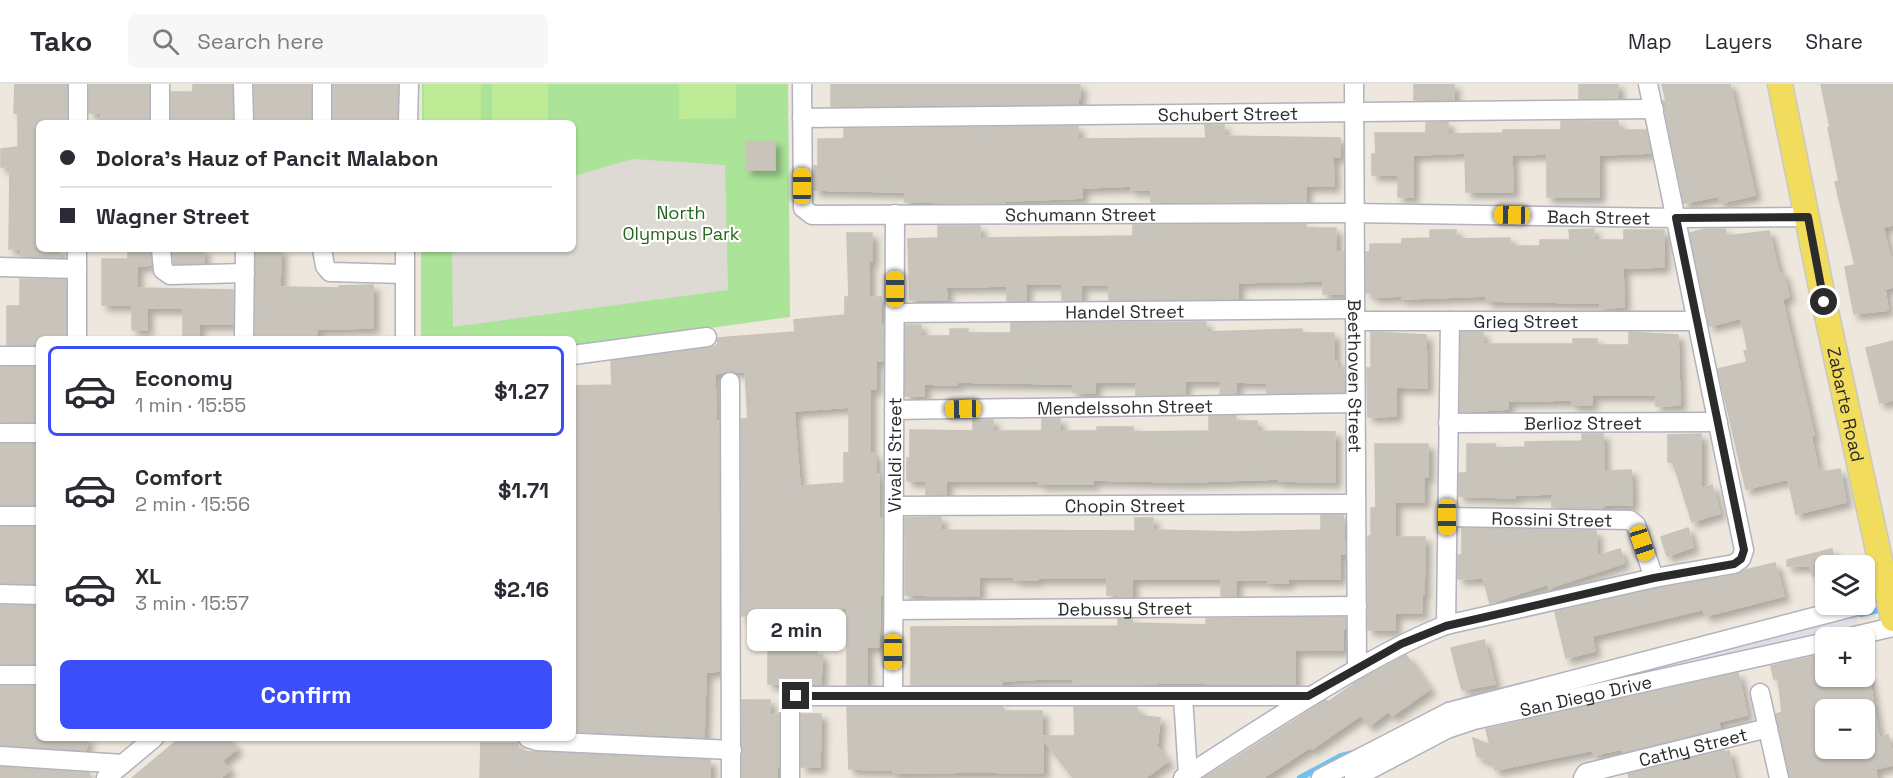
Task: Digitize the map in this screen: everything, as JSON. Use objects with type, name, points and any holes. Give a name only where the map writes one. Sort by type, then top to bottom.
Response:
[{"type":"main road","name":"Zabarte Road","points":[[1780,84],[1824,302],[1892,604]]},
{"type":"street","points":[[78,84],[78,120]]},
{"type":"street","points":[[160,84],[160,120]]},
{"type":"street","points":[[243,84],[244,120]]},
{"type":"street","points":[[322,84],[322,120]]},
{"type":"street","points":[[408,120],[409,84]]},
{"type":"street","points":[[802,84],[802,118]]},
{"type":"street","name":"Beethoven Street","points":[[1354,84],[1357,669]]},
{"type":"street","points":[[1185,776],[1308,696],[1401,644],[1446,626],[1654,578],[1734,564],[1741,559],[1744,550],[1648,84]]},
{"type":"street","name":"Schubert Street","points":[[802,118],[1654,109]]},
{"type":"street","name":"Schumann Street","points":[[802,118],[803,208],[812,215],[1354,213]]},
{"type":"street","name":"Bach Street","points":[[1354,213],[1676,218],[1808,217]]},
{"type":"street","name":"Vivaldi Street","points":[[893,695],[895,214]]},
{"type":"street","points":[[77,336],[78,252]]},
{"type":"street","points":[[161,252],[163,270],[170,275],[245,273]]},
{"type":"street","points":[[244,252],[244,336]]},
{"type":"street","points":[[323,252],[325,266],[330,272],[404,273]]},
{"type":"street","points":[[405,252],[405,336]]},
{"type":"street","points":[[0,267],[77,269]]},
{"type":"street","name":"Handel Street","points":[[895,312],[1355,315]]},
{"type":"street","name":"Grieg Street","points":[[1355,315],[1450,321],[1697,321]]},
{"type":"street","points":[[1446,626],[1450,321]]},
{"type":"street","points":[[576,355],[707,337]]},
{"type":"street","points":[[0,356],[36,356]]},
{"type":"street","points":[[730,382],[731,778]]},
{"type":"street","name":"Mendelssohn Street","points":[[894,411],[1355,403]]},
{"type":"street","name":"Berlioz Street","points":[[1448,423],[1718,422]]},
{"type":"street","points":[[0,433],[36,433]]},
{"type":"street","name":"Chopin Street","points":[[894,506],[1356,504]]},
{"type":"street","points":[[0,516],[36,516]]},
{"type":"street","name":"Rossini Street","points":[[1447,517],[1630,520],[1636,525],[1654,578]]},
{"type":"street","points":[[0,594],[36,595]]},
{"type":"street","points":[[1875,604],[1892,604]]},
{"type":"street","name":"Debussy Street","points":[[894,610],[1357,606]]},
{"type":"street","points":[[1321,778],[1449,712],[1822,615]]},
{"type":"street","points":[[1875,631],[1893,627]]},
{"type":"street","name":"San Diego Drive","points":[[1354,778],[1447,729],[1474,720],[1815,644]]},
{"type":"street","points":[[0,675],[36,675]]},
{"type":"street","points":[[1760,693],[1779,778]]},
{"type":"street","points":[[790,778],[790,705],[792,698],[802,695],[1308,696]]},
{"type":"street","points":[[1184,696],[1185,776]]},
{"type":"street","name":"Cathy Street","points":[[1583,778],[1586,773],[1768,728]]},
{"type":"street","points":[[106,778],[150,741]]},
{"type":"street","points":[[537,741],[732,750]]},
{"type":"street","points":[[0,756],[123,764]]},
{"type":"shaded area","points":[[633,159],[725,165],[728,290],[453,327],[452,252],[576,252],[576,175]]},
{"type":"shaded area","points":[[1815,609],[1815,615],[1856,615],[1858,624],[1845,627],[1815,627],[1815,634],[1453,717],[1337,778],[1303,778],[1446,701]]},
{"type":"green space","name":"North Olympus Park","points":[[422,84],[788,84],[790,317],[576,347],[576,336],[421,336],[421,252],[576,252],[576,120],[422,120]]},
{"type":"green space","points":[[424,84],[481,84],[481,120],[424,120]]},
{"type":"green space","points":[[492,84],[548,84],[548,120],[492,120]]},
{"type":"green space","points":[[679,84],[736,84],[736,118],[679,119]]},
{"type":"building","points":[[15,84],[67,84],[67,120],[36,120],[36,252],[60,252],[59,257],[21,256],[21,249],[9,249],[10,167],[1,167],[1,149],[18,147],[18,113],[14,113]]},
{"type":"building","points":[[89,84],[149,84],[149,120],[101,120],[101,113],[89,113]]},
{"type":"building","points":[[193,84],[232,84],[233,120],[171,120],[171,92],[193,92]]},
{"type":"building","points":[[254,84],[311,84],[311,120],[255,120]]},
{"type":"building","points":[[333,84],[398,84],[397,120],[333,120]]},
{"type":"building","points":[[831,84],[1080,84],[1080,99],[1078,99],[1078,104],[831,106]]},
{"type":"building","points":[[1414,84],[1454,84],[1454,100],[1414,100]]},
{"type":"building","points":[[1579,84],[1618,84],[1618,98],[1579,99]]},
{"type":"building","points":[[1662,84],[1730,84],[1755,195],[1720,203],[1719,196],[1684,203],[1663,101],[1666,101]]},
{"type":"building","points":[[1821,84],[1893,84],[1893,225],[1883,227],[1890,257],[1893,257],[1893,287],[1885,289],[1888,310],[1854,314],[1845,267],[1855,265],[1835,182],[1839,181]]},
{"type":"building","points":[[1561,121],[1618,121],[1618,130],[1646,130],[1651,153],[1599,155],[1599,197],[1547,197],[1547,154],[1512,155],[1513,192],[1466,192],[1465,153],[1413,155],[1413,197],[1398,197],[1398,175],[1372,175],[1372,154],[1376,154],[1375,133],[1426,133],[1426,123],[1448,122],[1448,134],[1503,133],[1503,130],[1561,130]]},
{"type":"building","points":[[1205,125],[1224,125],[1224,136],[1340,138],[1340,157],[1333,157],[1334,186],[1306,186],[1306,202],[1151,202],[1151,190],[1131,190],[1131,186],[1082,188],[1082,198],[1005,201],[1005,203],[905,202],[905,192],[814,190],[814,166],[818,166],[818,139],[844,139],[844,129],[1078,126],[1078,139],[1206,138]]},
{"type":"building","points":[[775,141],[775,170],[746,170],[746,142]]},
{"type":"building","points":[[1306,224],[1306,228],[1336,228],[1336,252],[1344,252],[1344,294],[1323,294],[1323,281],[1263,282],[1238,283],[1238,299],[1109,300],[1109,285],[1081,285],[1081,300],[1062,300],[1062,284],[1026,284],[1026,301],[1007,301],[1007,286],[946,287],[947,300],[910,300],[908,239],[938,238],[938,226],[980,226],[980,238],[1133,236],[1133,225]]},
{"type":"building","points":[[1594,229],[1594,240],[1624,240],[1624,230],[1664,230],[1664,267],[1623,268],[1624,307],[1600,308],[1600,303],[1486,301],[1486,296],[1402,299],[1402,296],[1373,297],[1373,293],[1366,293],[1366,252],[1370,252],[1370,244],[1402,244],[1402,239],[1430,238],[1430,230],[1456,230],[1456,239],[1510,238],[1510,246],[1540,246],[1540,240],[1570,240],[1569,230]]},
{"type":"building","points":[[1705,229],[1725,229],[1727,236],[1769,231],[1779,274],[1783,273],[1789,297],[1782,299],[1814,435],[1811,436],[1818,469],[1822,472],[1840,469],[1846,502],[1796,514],[1788,479],[1746,489],[1718,369],[1747,362],[1744,351],[1748,350],[1741,318],[1709,326],[1690,233]]},
{"type":"building","points":[[847,233],[872,233],[869,297],[881,297],[881,325],[883,325],[883,361],[876,361],[876,389],[870,389],[870,453],[875,453],[876,474],[879,474],[879,518],[882,518],[882,595],[880,595],[879,647],[867,647],[867,685],[847,685],[847,608],[742,616],[741,419],[748,419],[745,372],[729,371],[715,374],[716,421],[719,421],[719,671],[706,672],[704,737],[576,731],[576,386],[612,385],[611,361],[708,348],[717,345],[718,338],[795,332],[794,320],[845,315],[845,297],[849,297]],"holes":[[[849,407],[849,453],[844,453],[844,483],[800,486],[794,411]]]},
{"type":"building","points":[[128,252],[150,252],[151,265],[137,266],[137,288],[233,290],[233,324],[199,324],[199,336],[183,336],[183,308],[147,308],[147,330],[132,330],[132,305],[102,305],[102,259],[128,259]]},
{"type":"building","points":[[172,252],[204,252],[204,263],[174,264]]},
{"type":"building","points":[[256,252],[281,252],[280,287],[339,288],[339,286],[373,285],[373,328],[317,329],[316,336],[255,336]]},
{"type":"building","points":[[20,279],[66,280],[66,336],[36,336],[36,345],[7,345],[7,306],[20,306]]},
{"type":"building","points":[[1206,322],[1206,332],[1302,329],[1302,333],[1334,333],[1334,361],[1337,361],[1337,368],[1344,368],[1344,392],[1267,393],[1267,383],[1236,382],[1236,394],[1220,394],[1221,381],[1185,381],[1185,394],[1136,395],[1136,382],[1095,382],[1095,393],[1073,392],[1073,384],[958,382],[957,385],[924,384],[924,396],[905,396],[906,325],[921,325],[921,336],[950,336],[950,329],[968,329],[968,333],[1011,333],[1011,323]]},
{"type":"building","points":[[1371,332],[1426,335],[1427,388],[1396,387],[1396,416],[1368,417],[1367,368],[1371,368]]},
{"type":"building","points":[[1461,332],[1483,332],[1483,344],[1573,344],[1573,339],[1597,339],[1597,345],[1629,345],[1629,332],[1678,335],[1680,405],[1656,406],[1656,395],[1592,395],[1592,405],[1572,405],[1572,400],[1508,401],[1508,409],[1460,412]]},
{"type":"building","points":[[1893,341],[1893,400],[1880,403],[1866,348]]},
{"type":"building","points":[[0,367],[36,367],[36,422],[0,422]]},
{"type":"building","points":[[1209,416],[1236,416],[1236,421],[1257,421],[1257,431],[1335,432],[1335,482],[1279,481],[1279,479],[1186,482],[1093,480],[1093,484],[1039,484],[1039,481],[946,481],[946,495],[926,495],[926,481],[907,481],[910,430],[973,431],[973,420],[993,420],[993,431],[1042,431],[1042,419],[1060,419],[1060,431],[1097,431],[1097,427],[1133,427],[1133,432],[1209,431]]},
{"type":"building","points":[[1582,434],[1603,434],[1604,471],[1631,470],[1632,505],[1604,505],[1604,507],[1596,508],[1552,507],[1552,494],[1515,495],[1515,498],[1459,496],[1459,473],[1467,473],[1467,444],[1495,444],[1495,448],[1525,447],[1525,442],[1582,441]]},
{"type":"building","points":[[1701,434],[1701,489],[1712,485],[1720,513],[1692,522],[1673,462],[1668,462],[1668,435]]},
{"type":"building","points":[[0,444],[36,444],[36,505],[0,505]]},
{"type":"building","points":[[1375,444],[1428,444],[1428,477],[1424,477],[1424,502],[1395,502],[1395,537],[1425,537],[1422,613],[1395,613],[1395,630],[1368,630],[1368,536],[1371,536],[1371,508],[1376,508]]},
{"type":"building","points":[[1321,515],[1343,515],[1345,554],[1340,554],[1340,579],[1288,579],[1288,583],[1268,583],[1268,580],[1236,580],[1236,596],[1221,596],[1221,579],[1132,579],[1132,597],[1118,597],[1118,595],[1107,595],[1107,578],[1014,580],[1014,577],[979,577],[979,596],[905,595],[905,518],[941,517],[941,530],[1135,531],[1135,518],[1153,518],[1153,530],[1237,532],[1321,530]]},
{"type":"building","points":[[0,527],[36,527],[36,584],[0,583]]},
{"type":"building","points":[[1462,528],[1596,531],[1597,556],[1620,549],[1624,563],[1549,588],[1548,584],[1490,603],[1483,578],[1458,579],[1458,555],[1462,555]]},
{"type":"building","points":[[1688,528],[1693,547],[1667,556],[1661,537]]},
{"type":"building","points":[[1832,549],[1833,555],[1815,555],[1815,576],[1813,576],[1810,566],[1787,566],[1787,560]]},
{"type":"building","points":[[1775,563],[1784,596],[1705,616],[1704,609],[1592,636],[1595,651],[1566,658],[1555,612],[1656,589],[1736,575],[1746,570]]},
{"type":"building","points":[[0,605],[36,606],[36,664],[0,664]]},
{"type":"building","points":[[1345,617],[1343,650],[1295,650],[1295,684],[1073,685],[1073,679],[1041,679],[1002,681],[1002,685],[911,685],[911,627],[1118,626],[1118,619],[1132,619],[1132,623],[1206,625],[1206,619]]},
{"type":"building","points":[[1484,640],[1495,684],[1462,690],[1451,648]]},
{"type":"building","points":[[817,650],[817,655],[822,655],[821,684],[768,684],[768,651]]},
{"type":"building","points":[[1406,655],[1430,689],[1392,716],[1389,711],[1369,726],[1361,715],[1312,749],[1310,747],[1263,778],[1204,778],[1326,700],[1328,702],[1358,681]]},
{"type":"building","points":[[1815,656],[1815,687],[1871,687],[1873,699],[1815,699],[1815,759],[1875,759],[1875,713],[1879,738],[1888,735],[1893,765],[1875,769],[1877,778],[1790,778],[1776,714],[1782,712],[1778,678],[1774,679],[1771,666]]},
{"type":"building","points":[[1738,673],[1747,715],[1718,722],[1720,728],[1623,752],[1622,749],[1594,755],[1593,750],[1495,770],[1493,762],[1477,756],[1473,738],[1490,745],[1486,729]]},
{"type":"building","points":[[0,686],[36,686],[36,741],[88,741],[86,750],[1,745]]},
{"type":"building","points":[[742,700],[770,700],[770,715],[779,714],[777,778],[742,778]]},
{"type":"building","points":[[847,707],[1002,707],[1005,711],[1042,711],[1042,736],[1075,736],[1074,707],[1137,707],[1137,715],[1160,718],[1157,746],[1168,761],[1145,778],[1073,778],[1043,739],[1043,773],[893,773],[893,770],[849,769]]},
{"type":"building","points":[[801,714],[821,714],[820,767],[801,767]]},
{"type":"building","points":[[176,741],[230,741],[237,749],[222,761],[230,770],[221,778],[132,778]]},
{"type":"building","points":[[481,743],[518,743],[518,751],[710,760],[710,778],[480,778]]},
{"type":"building","points":[[1724,750],[1729,751],[1735,778],[1629,778],[1628,774]]},
{"type":"building","points":[[0,767],[89,773],[91,778],[0,778]]},
{"type":"waterway","points":[[1875,611],[1887,608]]},
{"type":"waterway","points":[[1580,688],[1602,681]]},
{"type":"waterway","points":[[1300,778],[1341,756],[1354,753]]},
{"type":"route","points":[[796,696],[1308,696],[1401,644],[1446,626],[1654,578],[1734,564],[1741,559],[1744,550],[1676,218],[1808,217],[1824,302]]}]
